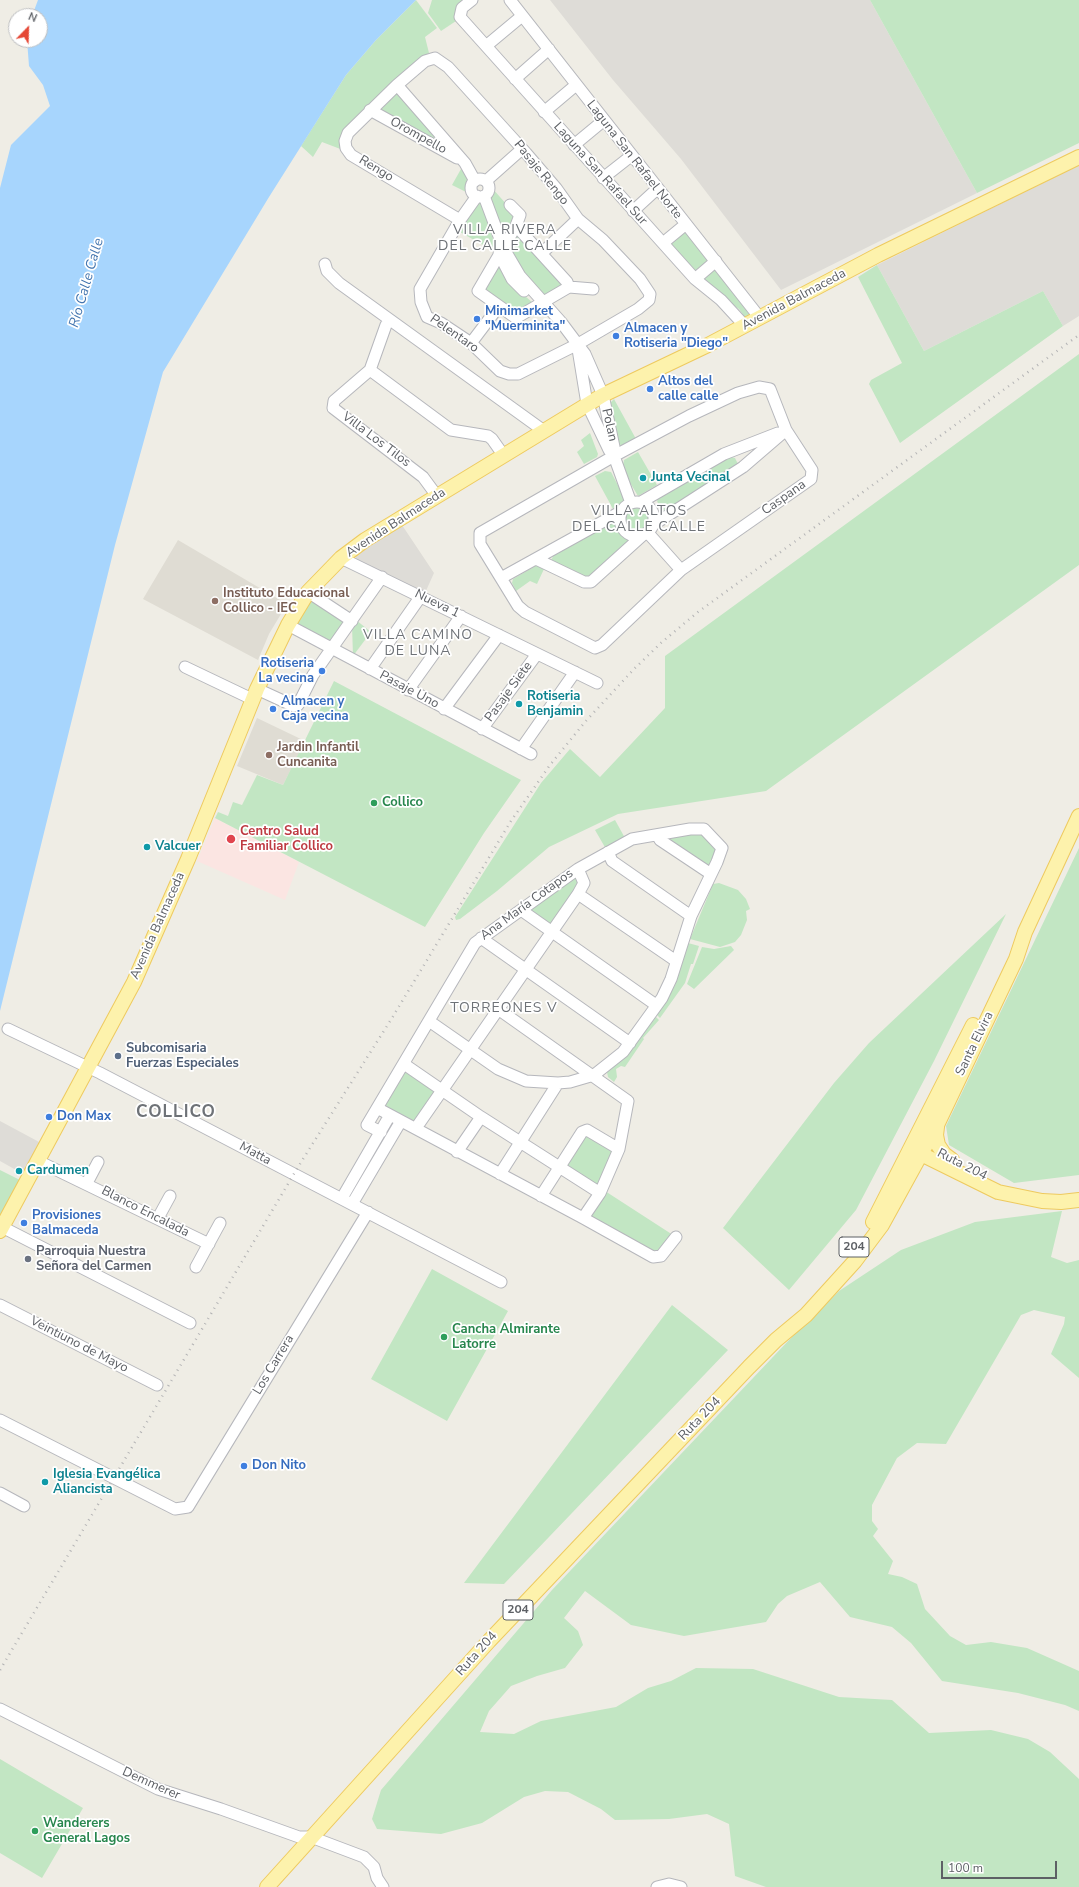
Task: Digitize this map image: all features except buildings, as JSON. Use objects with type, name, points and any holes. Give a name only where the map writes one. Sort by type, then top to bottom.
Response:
[{"type":"main road","name":"Avenida Balmaceda","points":[[1,1229],[134,982],[188,859],[254,694],[288,625],[308,592],[341,558],[365,540],[603,395],[708,346],[878,254],[1079,157]]},
{"type":"main road","name":"Santa Elvira","points":[[918,1148],[937,1125],[1016,959],[1025,932],[1079,816]]},
{"type":"main road","name":"Santa Elvira","points":[[918,1148],[1009,955],[1025,932]]},
{"type":"main road","points":[[937,1125],[936,1135],[938,1145],[944,1154],[952,1160]]},
{"type":"main road","name":"Ruta 204","points":[[918,1148],[952,1160],[1001,1185],[1015,1195]]},
{"type":"main road","name":"Ruta 204","points":[[918,1148],[936,1161],[998,1192],[1052,1202],[1079,1200]]},
{"type":"main road","name":"Ruta 204","points":[[776,1340],[806,1315],[855,1261],[882,1225],[909,1177],[918,1148]]},
{"type":"main road","name":"Ruta 204","points":[[267,1887],[489,1641],[776,1340],[798,1311],[847,1256],[874,1220],[918,1148]]},
{"type":"main road","points":[[909,1177],[926,1165],[936,1161]]},
{"type":"street","name":"Laguna San Rafael Sur","points":[[472,0],[462,8],[460,17],[695,279],[722,300],[745,326]]},
{"type":"street","name":"Laguna San Rafael Norte","points":[[510,0],[603,121],[760,318]]},
{"type":"street","points":[[486,46],[522,16]]},
{"type":"street","points":[[515,79],[549,50]]},
{"type":"street","name":"Pasaje Rengo","points":[[397,85],[425,60],[435,58],[441,61],[556,188],[578,219],[603,240],[640,279],[650,294],[649,300],[642,307],[578,344]]},
{"type":"street","name":"Rengo","points":[[397,85],[348,133],[345,141],[346,148],[351,155],[460,220]]},
{"type":"street","name":"Orompello","points":[[397,85],[480,181]]},
{"type":"street","points":[[544,112],[576,85]]},
{"type":"street","name":"Orompello","points":[[370,110],[466,163]]},
{"type":"street","points":[[574,145],[603,121]]},
{"type":"street","points":[[522,149],[480,181],[489,189],[481,196],[501,250],[541,304],[561,322],[578,344],[603,395]]},
{"type":"street","points":[[603,178],[631,156]]},
{"type":"street","points":[[633,210],[657,189]]},
{"type":"street","name":"Pelentaro","points":[[481,196],[460,220],[420,289],[420,295],[427,317],[441,323],[470,343],[500,371],[509,374],[518,374],[578,344]]},
{"type":"street","points":[[510,205],[520,215],[516,226],[478,290],[516,318],[569,287],[593,289]]},
{"type":"street","points":[[542,253],[578,219]]},
{"type":"street","points":[[663,243],[686,224]]},
{"type":"street","points":[[516,226],[568,282],[569,287]]},
{"type":"street","points":[[695,279],[716,261]]},
{"type":"street","points":[[325,264],[327,271],[339,283],[544,431]]},
{"type":"street","points":[[470,343],[499,306]]},
{"type":"street","name":"Villa Los Tilos","points":[[386,325],[370,370],[334,401],[333,408],[423,477],[437,496]]},
{"type":"street","points":[[578,344],[578,356],[587,404]]},
{"type":"street","points":[[370,370],[451,430],[488,436],[492,439],[504,456]]},
{"type":"street","name":"Caspana","points":[[760,386],[770,390],[786,430],[812,470],[811,479],[681,570],[634,617],[602,645],[595,648],[525,612],[518,606],[480,544],[480,533],[614,456],[689,416],[738,393],[760,386]]},
{"type":"street","name":"Polan","points":[[603,395],[614,447],[614,456],[631,506]]},
{"type":"street","name":"Polan","points":[[587,404],[609,450],[614,456]]},
{"type":"street","points":[[501,578],[733,450],[786,430]]},
{"type":"street","points":[[536,559],[584,582],[591,582],[648,531],[743,467],[786,430]]},
{"type":"street","points":[[733,450],[743,467]]},
{"type":"street","name":"Polan","points":[[631,506],[650,507],[653,512],[648,531]]},
{"type":"street","name":"Polan","points":[[631,506],[621,522],[626,532],[637,536],[648,531]]},
{"type":"street","name":"Polan","points":[[648,531],[681,570]]},
{"type":"street","name":"Nueva 1","points":[[341,558],[597,683]]},
{"type":"street","points":[[185,667],[254,694],[294,706],[298,705],[313,675],[382,577]]},
{"type":"street","points":[[308,592],[352,621]]},
{"type":"street","points":[[370,669],[421,596]]},
{"type":"street","points":[[408,690],[461,616]]},
{"type":"street","name":"Pasaje Uno","points":[[288,625],[482,730],[531,754]]},
{"type":"street","points":[[444,709],[498,635]]},
{"type":"street","name":"Pasaje Siete","points":[[482,730],[537,654]]},
{"type":"street","points":[[520,749],[575,672]]},
{"type":"street","name":"Ana María Cotapos","points":[[381,1132],[367,1125],[430,1021],[475,942],[578,869],[632,839],[690,829],[704,829],[722,848],[711,874]]},
{"type":"street","points":[[430,1021],[498,1069],[526,1081],[558,1083],[570,1082],[594,1075],[623,1052],[656,1006],[671,979],[691,916],[711,874],[660,840],[657,835]]},
{"type":"street","points":[[608,852],[612,861],[691,916]]},
{"type":"street","points":[[416,1128],[471,1050],[524,969],[578,894],[584,883],[578,869]]},
{"type":"street","points":[[578,894],[676,961]]},
{"type":"street","points":[[521,910],[656,1006]]},
{"type":"street","points":[[481,938],[630,1043]]},
{"type":"street","points":[[498,1009],[628,1100],[619,1149],[600,1193],[583,1218]]},
{"type":"street","name":"Matta","points":[[8,1029],[88,1067],[501,1282]]},
{"type":"street","points":[[404,1064],[443,1089],[481,1117],[600,1193]]},
{"type":"street","points":[[500,1174],[558,1083]]},
{"type":"street","points":[[377,1108],[653,1257],[662,1256],[676,1237]]},
{"type":"street","points":[[342,1198],[390,1115]]},
{"type":"street","points":[[457,1152],[481,1117]]},
{"type":"street","points":[[352,1204],[401,1121]]},
{"type":"street","points":[[541,1196],[582,1132],[587,1130],[619,1149]]},
{"type":"street","name":"Blanco Encalada","points":[[38,1161],[87,1183],[209,1244]]},
{"type":"street","points":[[87,1183],[98,1162]]},
{"type":"street","points":[[158,1218],[170,1196]]},
{"type":"street","name":"Los Carrera","points":[[0,1420],[175,1509],[188,1506],[368,1212]]},
{"type":"street","points":[[196,1267],[220,1223]]},
{"type":"street","points":[[1,1229],[190,1323]]},
{"type":"street","name":"Veintiuno de Mayo","points":[[0,1305],[157,1385]]},
{"type":"street","points":[[0,1493],[24,1506]]},
{"type":"street","name":"Demmerer","points":[[0,1709],[158,1789],[221,1809],[298,1837],[311,1838],[364,1857],[374,1867],[377,1878],[383,1887]]},
{"type":"street","points":[[657,1887],[669,1884],[681,1887]]},
{"type":"shaded area","points":[[550,0],[870,0],[977,193],[781,290],[681,159],[613,80]]},
{"type":"shaded area","points":[[1079,165],[1079,316],[1063,326],[1043,291],[924,351],[877,265]]},
{"type":"shaded area","points":[[402,525],[434,573],[425,593],[356,559],[356,555]]},
{"type":"shaded area","name":"Instituto Educacional Collico - IEC","points":[[178,540],[287,604],[269,634],[258,660],[143,599]]},
{"type":"shaded area","name":"Jardin Infantil Cuncanita","points":[[257,718],[305,741],[283,785],[237,766]]},
{"type":"shaded area","name":"Centro Salud Familiar Collico","points":[[215,818],[299,862],[285,900],[197,861]]},
{"type":"shaded area","points":[[0,1121],[41,1143],[25,1175],[0,1161]]},
{"type":"green space","points":[[416,0],[437,28],[425,37],[429,53],[416,61],[344,131],[343,150],[322,142],[313,157],[301,146],[346,75],[376,40]]},
{"type":"green space","points":[[432,0],[464,0],[456,21],[441,31],[428,13]]},
{"type":"green space","points":[[870,0],[1079,0],[1079,143],[977,193]]},
{"type":"green space","points":[[396,91],[446,147],[380,113],[380,107]]},
{"type":"green space","points":[[461,169],[469,178],[466,187],[468,193],[452,185]]},
{"type":"green space","points":[[492,188],[516,215],[506,235],[502,236],[488,197]]},
{"type":"green space","points":[[480,200],[497,253],[460,232],[477,201]]},
{"type":"green space","points":[[517,230],[565,286],[544,299],[526,280],[506,247]]},
{"type":"green space","points":[[682,232],[687,232],[752,318],[747,320],[739,309],[713,291],[670,245],[670,242]]},
{"type":"green space","points":[[499,260],[525,296],[533,303],[517,314],[482,289]]},
{"type":"green space","points":[[877,265],[924,351],[1043,291],[1063,326],[900,443],[869,384],[871,380],[902,363],[858,277]]},
{"type":"green space","points":[[1079,354],[1079,565],[766,791],[618,814],[549,847],[497,891],[460,919],[456,920],[455,917],[541,783],[570,749],[600,777],[665,708],[665,656]]},
{"type":"green space","points":[[614,399],[636,439],[622,446],[618,443],[611,407],[611,402]]},
{"type":"green space","points":[[590,433],[598,454],[597,457],[584,464],[577,452],[584,446],[581,440]]},
{"type":"green space","points":[[638,452],[657,485],[638,496],[626,476],[623,465],[624,460]]},
{"type":"green space","points":[[731,457],[735,458],[738,464],[663,514],[657,501],[659,497]]},
{"type":"green space","points":[[605,471],[611,472],[625,499],[623,504],[613,509],[595,476]]},
{"type":"green space","points":[[638,506],[647,510],[651,519],[647,528],[638,532],[629,528],[625,519],[629,510]]},
{"type":"green space","points":[[616,520],[619,521],[621,528],[633,541],[591,582],[553,565],[551,560],[554,555]]},
{"type":"green space","points":[[537,565],[544,569],[537,584],[530,581],[516,591],[512,583],[513,579]]},
{"type":"green space","points":[[307,597],[346,620],[330,645],[294,626]]},
{"type":"green space","points":[[356,620],[371,632],[353,656],[352,625]]},
{"type":"green space","name":"Collico","points":[[334,681],[521,780],[484,833],[425,927],[215,818],[218,812],[228,816],[233,802],[242,805],[257,775],[283,785]]},
{"type":"green space","points":[[615,820],[625,838],[606,849],[595,830]]},
{"type":"green space","points":[[700,832],[717,847],[717,852],[708,869],[661,838]]},
{"type":"green space","points":[[1079,848],[1079,1175],[1014,1183],[949,1145],[946,1126]]},
{"type":"green space","points":[[573,875],[580,880],[551,928],[526,911]]},
{"type":"green space","points":[[719,883],[738,890],[746,899],[750,909],[746,911],[747,920],[741,935],[735,942],[720,947],[690,939],[713,884]]},
{"type":"green space","points":[[1006,914],[934,1061],[856,1210],[789,1290],[723,1228],[834,1083],[869,1043]]},
{"type":"green space","points":[[688,943],[699,946],[693,964],[691,964],[685,983],[660,1018],[657,1015],[675,985]]},
{"type":"green space","points":[[731,946],[734,950],[694,989],[687,984],[702,947],[714,949]]},
{"type":"green space","points":[[656,1017],[659,1020],[643,1038],[644,1039],[625,1067],[621,1066],[616,1069],[617,1077],[614,1082],[608,1077],[607,1072],[626,1056]]},
{"type":"green space","points":[[406,1069],[438,1089],[418,1118],[412,1121],[388,1109],[386,1105],[386,1102]]},
{"type":"green space","points":[[586,1132],[614,1149],[601,1183],[597,1185],[565,1166]]},
{"type":"green space","points":[[0,1170],[24,1182],[0,1226]]},
{"type":"green space","points":[[605,1191],[673,1235],[661,1252],[655,1253],[593,1220],[591,1213]]},
{"type":"green space","points":[[1062,1211],[1051,1257],[1067,1263],[1079,1260],[1079,1378],[1051,1354],[1064,1324],[1065,1317],[1034,1310],[1021,1315],[946,1444],[917,1443],[897,1458],[872,1505],[872,1521],[878,1529],[873,1536],[893,1561],[888,1574],[902,1577],[917,1584],[925,1609],[950,1636],[966,1645],[991,1642],[1027,1648],[1079,1671],[1079,1711],[1065,1705],[1018,1693],[942,1681],[911,1643],[892,1627],[850,1617],[820,1582],[787,1596],[778,1604],[766,1622],[684,1636],[631,1625],[585,1591],[564,1618],[578,1631],[583,1645],[565,1668],[537,1676],[511,1686],[489,1711],[480,1732],[514,1734],[541,1721],[616,1707],[648,1688],[671,1681],[696,1668],[753,1669],[839,1697],[892,1700],[929,1733],[991,1730],[1028,1739],[1050,1752],[1079,1779],[1079,1887],[766,1887],[735,1876],[729,1824],[707,1814],[669,1819],[615,1820],[601,1809],[568,1792],[545,1791],[524,1797],[482,1823],[441,1834],[377,1829],[372,1819],[381,1790],[552,1590],[790,1339],[839,1291],[901,1250],[975,1222]]},
{"type":"green space","name":"Cancha Almirante Latorre","points":[[432,1269],[508,1311],[447,1421],[371,1379]]},
{"type":"green space","points":[[672,1305],[728,1350],[504,1584],[464,1583]]},
{"type":"green space","name":"Wanderers General Lagos","points":[[0,1759],[83,1808],[42,1878],[0,1853]]},
{"type":"water","name":"Río Calle Calle","points":[[38,0],[416,0],[376,40],[346,75],[269,197],[163,372],[115,545],[0,1011],[0,188],[11,145],[50,106],[43,85],[29,66],[28,48],[48,48],[48,8],[35,8]]},
{"type":"railway","points":[[0,1670],[298,1167],[392,1018],[511,821],[550,765],[585,722],[634,669],[662,642],[698,612],[1079,335]]},
{"type":"place","name":"Minimarket \"Muerminita\"","points":[[477,319]]},
{"type":"place","name":"Almacen y Rotiseria \"Diego\"","points":[[616,336]]},
{"type":"place","name":"Altos del calle calle","points":[[650,389]]},
{"type":"place","name":"Junta Vecinal","points":[[643,478]]},
{"type":"place","name":"Instituto Educacional Collico - IEC","points":[[215,601]]},
{"type":"place","name":"Rotiseria La vecina","points":[[322,671]]},
{"type":"place","name":"Rotiseria Benjamin","points":[[519,704]]},
{"type":"place","name":"Almacen y Caja vecina","points":[[273,709]]},
{"type":"place","name":"Jardin Infantil Cuncanita","points":[[269,755]]},
{"type":"place","name":"Collico","points":[[374,803]]},
{"type":"place","name":"Centro Salud Familiar Collico","points":[[231,839]]},
{"type":"place","name":"Valcuer","points":[[147,847]]},
{"type":"place","name":"Subcomisaria Fuerzas Especiales","points":[[118,1056]]},
{"type":"place","name":"Don Max","points":[[49,1117]]},
{"type":"place","name":"Cardumen","points":[[19,1171]]},
{"type":"place","name":"Provisiones Balmaceda","points":[[24,1223]]},
{"type":"place","name":"Parroquia Nuestra Señora del Carmen","points":[[28,1259]]},
{"type":"place","name":"Cancha Almirante Latorre","points":[[444,1337]]},
{"type":"place","name":"Don Nito","points":[[244,1466]]},
{"type":"place","name":"Iglesia Evangélica Aliancista","points":[[45,1482]]},
{"type":"place","name":"Wanderers General Lagos","points":[[35,1831]]},
{"type":"district","name":"VILLA RIVERA DEL CALLE CALLE","points":[[505,240]]},
{"type":"district","name":"VILLA ALTOS DEL CALLE CALLE","points":[[639,520]]},
{"type":"district","name":"VILLA CAMINO DE LUNA","points":[[418,644]]},
{"type":"district","name":"TORREONES V","points":[[504,1009]]},
{"type":"district","name":"COLLICO","points":[[176,1113]]}]
